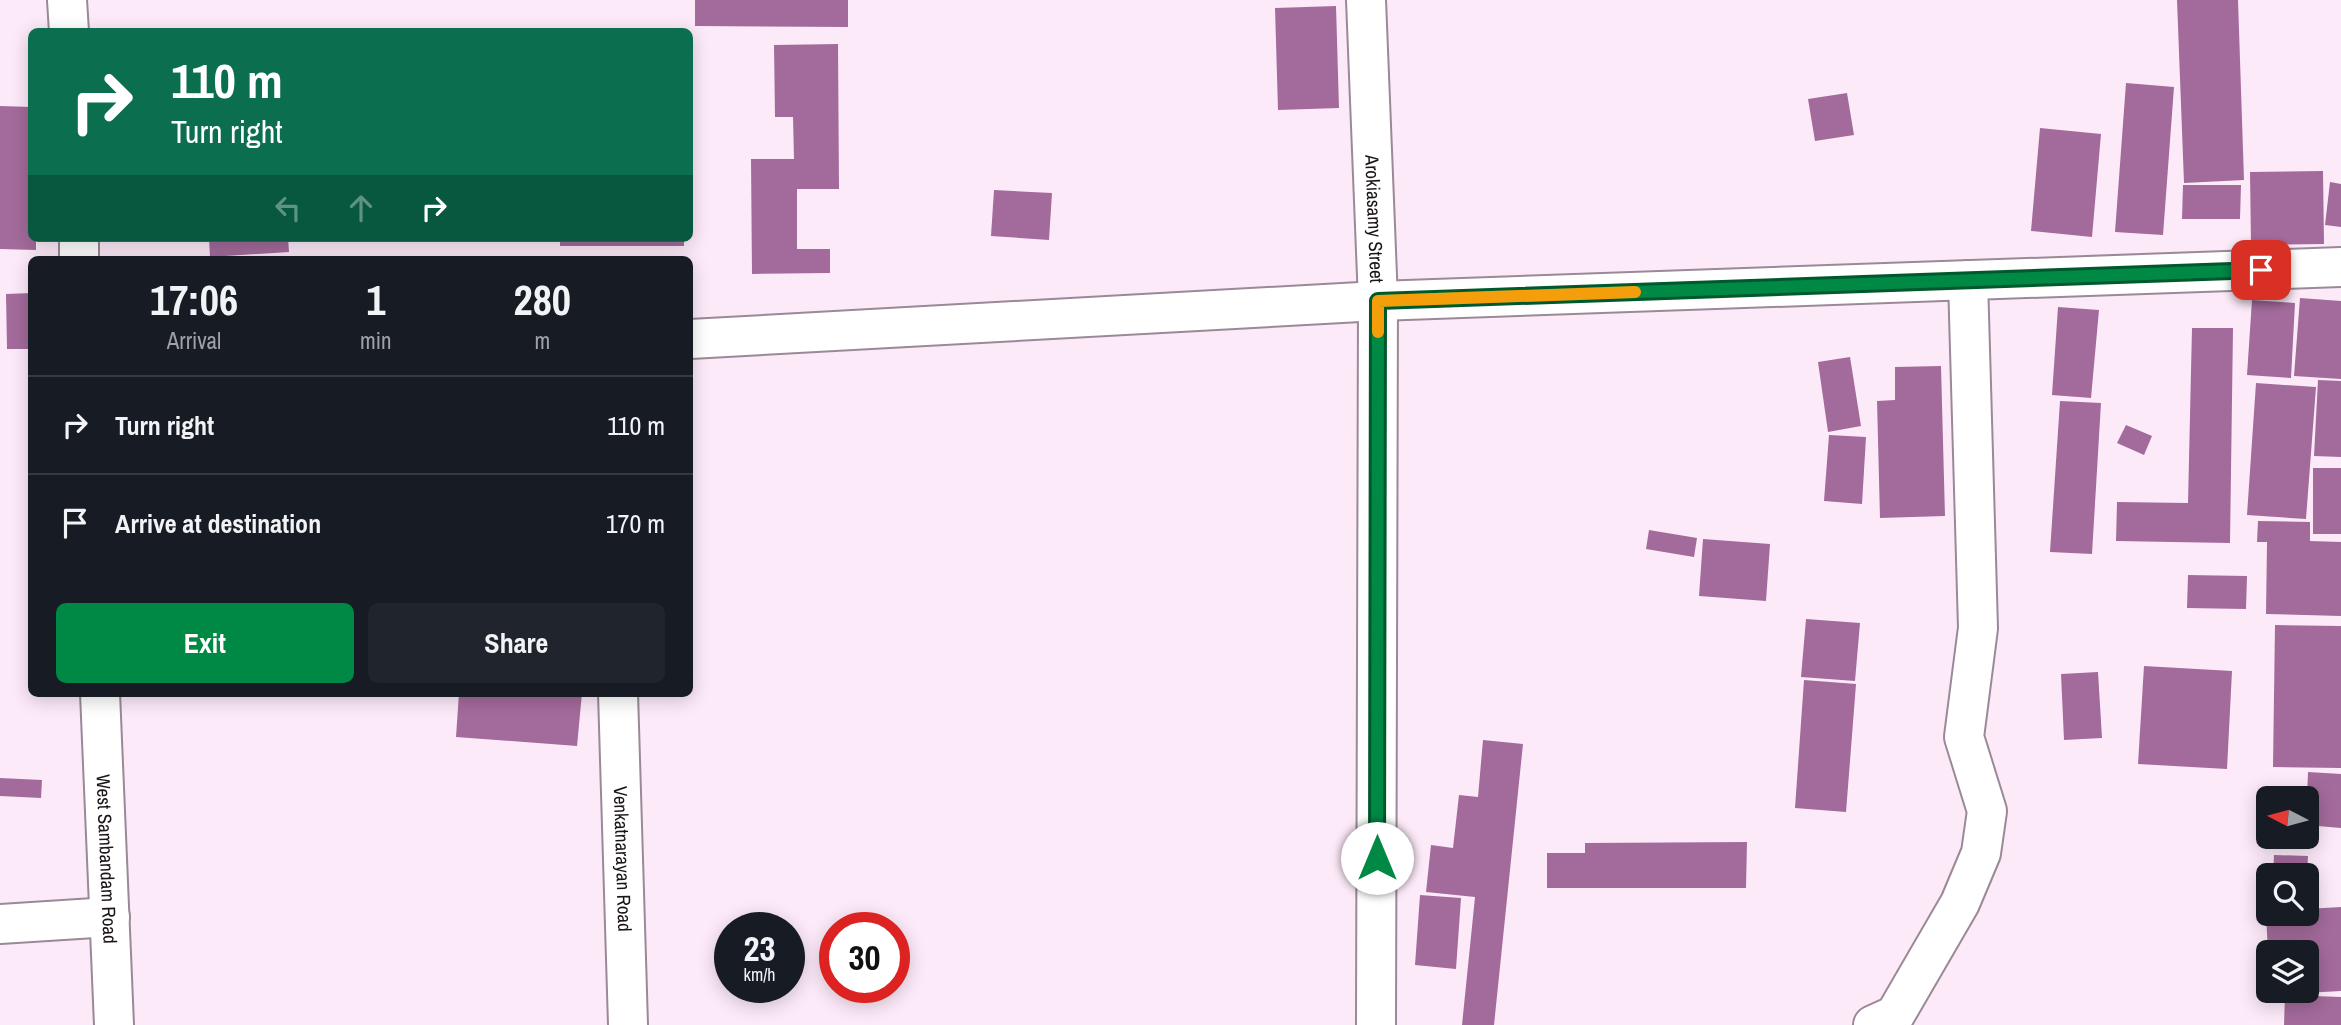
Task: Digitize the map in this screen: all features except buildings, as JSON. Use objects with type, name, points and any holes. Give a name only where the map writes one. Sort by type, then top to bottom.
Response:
[{"type":"street","points":[[68,0],[69,28]]},
{"type":"street","name":"Arokiasamy Street","points":[[1366,0],[1378,301],[1376,1025]]},
{"type":"street","points":[[693,339],[1378,301],[2341,267]]},
{"type":"street","points":[[1873,1025],[1895,1015],[1960,903],[1981,853],[1987,811],[1964,737],[1978,628],[1968,280]]},
{"type":"street","name":"West Sambandam Road","points":[[100,697],[114,1025]]},
{"type":"street","name":"Venkatnarayan Road","points":[[618,697],[628,1025]]},
{"type":"street","points":[[0,924],[110,917]]},
{"type":"slow traffic","points":[[1378,332],[1378,301],[1635,292]]},
{"type":"route","points":[[1377,858],[1378,301],[2261,270]]}]
